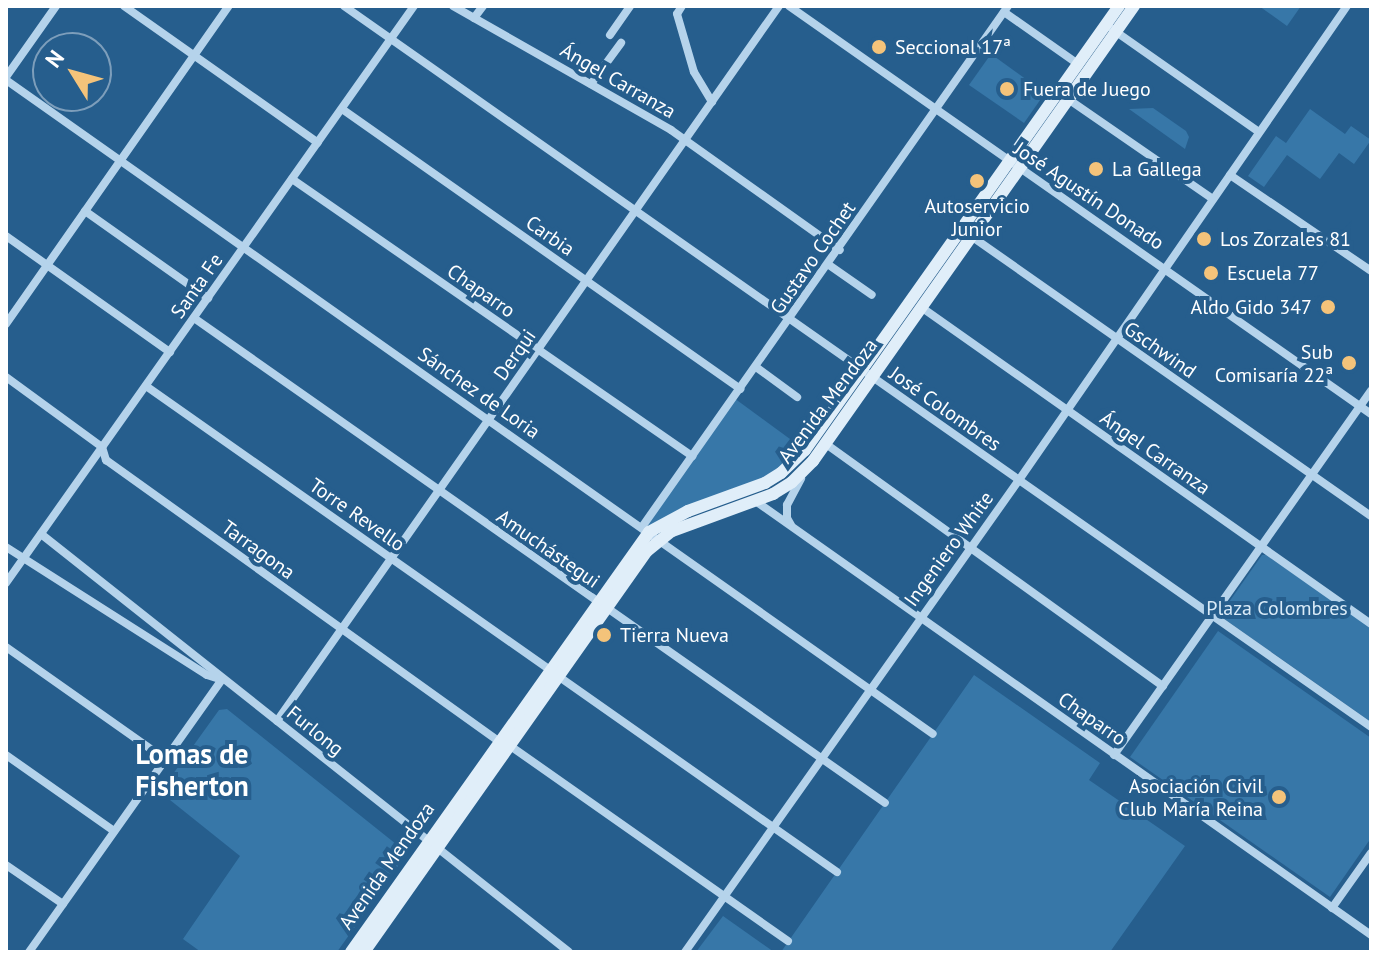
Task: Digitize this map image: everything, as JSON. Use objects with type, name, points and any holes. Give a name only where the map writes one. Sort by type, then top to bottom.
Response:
[{"type":"main road","name":"Avenida Mendoza","points":[[650,532],[697,521],[773,494],[806,470],[826,444],[867,374],[1014,165],[1068,99],[1110,28],[1119,6]]},
{"type":"main road","name":"Avenida Mendoza","points":[[364,952],[432,846],[650,532],[688,511],[743,493],[781,473],[797,460],[921,307],[971,236],[1078,64],[1134,6]]},
{"type":"main road","name":"Avenida Mendoza","points":[[351,952],[432,846]]},
{"type":"street","points":[[6,79],[56,6]]},
{"type":"street","points":[[124,6],[318,143]]},
{"type":"street","points":[[6,324],[229,6]]},
{"type":"street","name":"José Colombres","points":[[344,6],[1371,727]]},
{"type":"street","name":"Santa Fe","points":[[6,583],[414,6]]},
{"type":"street","name":"Ángel Carranza","points":[[453,6],[685,140],[840,250]]},
{"type":"street","points":[[474,18],[483,6]]},
{"type":"street","points":[[610,35],[630,6]]},
{"type":"street","points":[[682,6],[677,14],[694,72],[712,102]]},
{"type":"street","name":"Derqui","points":[[277,721],[779,6]]},
{"type":"street","name":"José Agustín Donado","points":[[789,6],[1371,414]]},
{"type":"street","name":"Ingeniero White","points":[[685,952],[1019,480],[1347,6]]},
{"type":"street","points":[[1006,9],[1078,64]]},
{"type":"street","name":"Gustavo Cochet","points":[[650,532],[692,456],[840,250],[1006,9]]},
{"type":"street","points":[[1110,28],[1259,132]]},
{"type":"street","points":[[591,84],[621,43]]},
{"type":"street","name":"Sánchez de Loria","points":[[6,79],[933,734]]},
{"type":"street","points":[[1068,99],[1213,199]]},
{"type":"street","name":"Carbia","points":[[342,109],[740,389]]},
{"type":"street","points":[[1230,175],[1371,271]]},
{"type":"street","name":"Chaparro","points":[[292,179],[692,456]]},
{"type":"street","points":[[85,211],[208,298]]},
{"type":"street","points":[[6,236],[170,352]]},
{"type":"street","name":"Gschwind","points":[[971,236],[1371,516]]},
{"type":"street","points":[[829,265],[872,295]]},
{"type":"street","name":"Ángel Carranza","points":[[921,307],[1371,624]]},
{"type":"street","name":"Amuchástegui","points":[[194,318],[885,803]]},
{"type":"street","points":[[756,367],[797,397]]},
{"type":"street","name":"Tarragona","points":[[6,377],[102,447],[106,460],[341,630],[788,941]]},
{"type":"street","name":"Torre Revello","points":[[146,386],[837,872]]},
{"type":"street","points":[[1114,755],[1371,391]]},
{"type":"street","points":[[826,444],[1163,686]]},
{"type":"street","points":[[794,529],[787,518],[787,505],[806,470]]},
{"type":"street","name":"Chaparro","points":[[743,493],[1371,935]]},
{"type":"street","name":"Furlong","points":[[41,534],[569,952]]},
{"type":"street","points":[[6,547],[207,675],[222,679],[29,952]]},
{"type":"street","points":[[6,647],[165,759]]},
{"type":"street","points":[[6,755],[114,831]]},
{"type":"street","points":[[1332,908],[1371,853]]},
{"type":"street","points":[[6,865],[63,904]]},
{"type":"green space","points":[[1259,6],[1301,6],[1287,26]]},
{"type":"green space","name":"Fuera de Juego","points":[[991,54],[1045,93],[1024,123],[969,85]]},
{"type":"green space","points":[[1153,108],[1186,131],[1189,137],[1185,149],[1129,109]]},
{"type":"green space","points":[[1310,109],[1345,134],[1351,126],[1371,140],[1354,164],[1339,153],[1320,179],[1287,155],[1264,187],[1248,176],[1276,136],[1286,143]]},
{"type":"green space","points":[[734,398],[805,450],[781,473],[649,532],[642,527]]},
{"type":"green space","name":"Plaza Colombres","points":[[1262,555],[1371,627],[1371,722],[1223,618],[1222,612]]},
{"type":"green space","name":"Asociación Civil Club María Reina","points":[[1218,631],[1371,738],[1371,838],[1330,897],[1130,757]]},
{"type":"green space","points":[[974,675],[1100,763],[1089,780],[1185,846],[1110,952],[781,952]]},
{"type":"green space","points":[[227,709],[401,848],[403,859],[337,952],[201,952],[183,939],[240,856],[160,792],[219,710]]},
{"type":"green space","points":[[723,916],[774,952],[696,952]]},
{"type":"place","name":"Seccional 17ª","points":[[879,47]]},
{"type":"place","name":"Fuera de Juego","points":[[1007,89]]},
{"type":"place","name":"La Gallega","points":[[1096,169]]},
{"type":"place","name":"Autoservicio Junior","points":[[977,181]]},
{"type":"place","name":"Los Zorzales 81","points":[[1204,239]]},
{"type":"place","name":"Escuela 77","points":[[1211,273]]},
{"type":"place","name":"Aldo Gido 347","points":[[1328,307]]},
{"type":"place","name":"Sub Comisaría 22ª","points":[[1349,363]]},
{"type":"place","name":"Tierra Nueva","points":[[604,635]]},
{"type":"place","name":"Asociación Civil Club María Reina","points":[[1279,797]]},
{"type":"district","name":"Lomas de Fisherton","points":[[192,770]]}]
